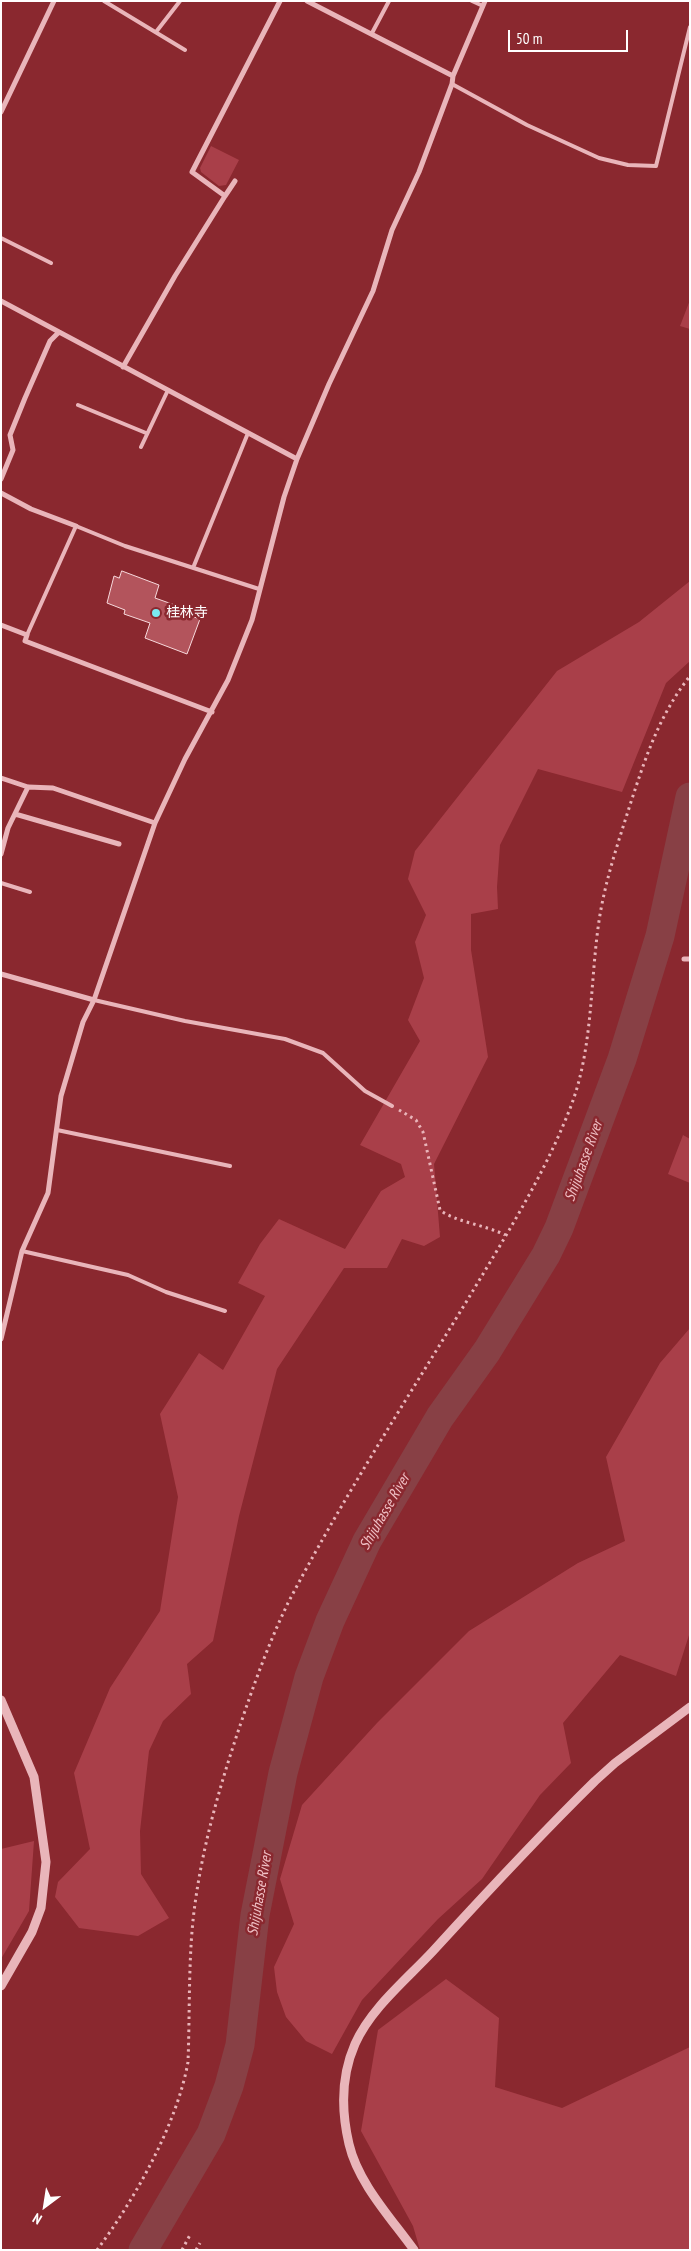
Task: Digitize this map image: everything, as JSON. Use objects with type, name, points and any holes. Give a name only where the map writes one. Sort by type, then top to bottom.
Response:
[{"type":"street","points":[[1,112],[54,1]]},
{"type":"street","points":[[225,196],[192,172],[280,1]]},
{"type":"street","points":[[307,1],[453,76]]},
{"type":"street","points":[[1,1339],[22,1251],[48,1193],[61,1096],[82,1022],[94,1000],[155,823],[185,759],[228,680],[248,629],[297,459],[329,384],[373,291],[392,230],[419,172],[452,84],[453,76],[484,4]]},
{"type":"street","points":[[123,367],[175,276],[235,181]]},
{"type":"street","points":[[1,301],[297,459]]},
{"type":"street","points":[[1,478],[13,450],[10,435],[50,341],[59,332]]},
{"type":"street","points":[[1,492],[32,509],[76,526]]},
{"type":"street","points":[[1,625],[27,635],[25,641],[212,712]]},
{"type":"street","points":[[1,778],[28,787],[52,788],[155,823]]},
{"type":"street","points":[[1,854],[15,814],[28,787]]},
{"type":"street","points":[[15,814],[119,844]]},
{"type":"street","points":[[1,974],[94,1000]]},
{"type":"street","points":[[1,1700],[34,1777],[46,1862],[41,1908],[32,1932],[1,1986]]},
{"type":"street","points":[[414,2250],[366,2182],[349,2145],[344,2110],[344,2082],[356,2042],[387,1999],[479,1900],[595,1781],[642,1742],[690,1707]]},
{"type":"lane","points":[[104,1],[185,50]]},
{"type":"lane","points":[[156,32],[180,1]]},
{"type":"lane","points":[[372,33],[389,1]]},
{"type":"lane","points":[[472,1],[484,4]]},
{"type":"lane","points":[[452,84],[527,125],[599,158],[628,165],[656,166],[690,27]]},
{"type":"lane","points":[[1,238],[51,263]]},
{"type":"lane","points":[[140,447],[168,390]]},
{"type":"lane","points":[[78,405],[146,433]]},
{"type":"lane","points":[[192,568],[248,433]]},
{"type":"lane","points":[[27,635],[76,526],[192,568],[259,589]]},
{"type":"lane","points":[[1,883],[30,892]]},
{"type":"lane","points":[[94,1000],[186,1021],[285,1039],[322,1053],[365,1091],[392,1106]]},
{"type":"lane","points":[[57,1130],[230,1166]]},
{"type":"lane","points":[[22,1251],[128,1275],[166,1292],[225,1311]]},
{"type":"path","points":[[97,2250],[136,2192],[156,2150],[185,2078],[188,2062],[195,1907],[203,1859],[225,1768],[256,1679],[286,1607],[318,1548],[505,1236],[557,1140],[573,1101],[588,1032],[600,919],[615,852],[660,722],[676,694],[690,676]]},
{"type":"path","points":[[392,1106],[416,1120],[423,1132],[440,1210],[448,1216],[459,1218],[505,1236]]},
{"type":"path","points":[[182,2250],[190,2235]]},
{"type":"path","points":[[196,2250],[200,2243]]},
{"type":"shaded area","points":[[211,146],[239,160],[226,185],[219,186],[201,172],[200,168]]},
{"type":"shaded area","points":[[690,300],[690,329],[680,326]]},
{"type":"shaded area","points":[[690,581],[690,661],[666,683],[622,792],[538,769],[500,845],[497,887],[498,909],[471,914],[471,950],[488,1057],[434,1164],[440,1237],[424,1246],[402,1239],[387,1268],[344,1268],[277,1369],[239,1516],[213,1641],[187,1664],[191,1694],[163,1721],[149,1751],[140,1831],[141,1874],[169,1918],[138,1936],[79,1928],[55,1897],[58,1882],[90,1849],[74,1773],[110,1688],[160,1611],[178,1497],[160,1414],[199,1353],[223,1370],[265,1296],[238,1283],[260,1244],[279,1219],[345,1249],[381,1191],[405,1177],[401,1164],[360,1145],[420,1041],[408,1020],[424,978],[415,942],[426,915],[408,879],[415,851],[557,671],[639,622]]},
{"type":"shaded area","points":[[683,1135],[690,1139],[690,1183],[668,1174]]},
{"type":"shaded area","points":[[690,1328],[690,1632],[676,1676],[620,1655],[563,1723],[571,1763],[540,1795],[482,1879],[438,1919],[362,2000],[332,2054],[306,2041],[286,2017],[277,1992],[274,1967],[294,1924],[280,1879],[302,1805],[377,1723],[469,1631],[578,1563],[625,1541],[606,1457],[660,1363]]},
{"type":"shaded area","points":[[34,1841],[29,1911],[1,1959],[1,1849]]},
{"type":"shaded area","points":[[446,1979],[499,2018],[495,2087],[562,2108],[690,2047],[690,2250],[420,2250],[413,2226],[361,2131],[378,2030]]},
{"type":"building","name":"桂林寺","points":[[122,571],[159,585],[155,598],[189,610],[188,615],[200,619],[187,654],[145,638],[150,623],[124,614],[125,610],[107,603],[114,576],[119,578]]},
{"type":"waterway","name":"Shijuhasse River","points":[[143,2250],[211,2134],[229,2086],[240,2045],[255,1915],[283,1773],[309,1677],[330,1621],[367,1541],[440,1417],[487,1351],[546,1255],[559,1228],[622,1059],[660,936],[690,797]]},
{"type":"place","name":"桂林寺","points":[[156,613]]}]
